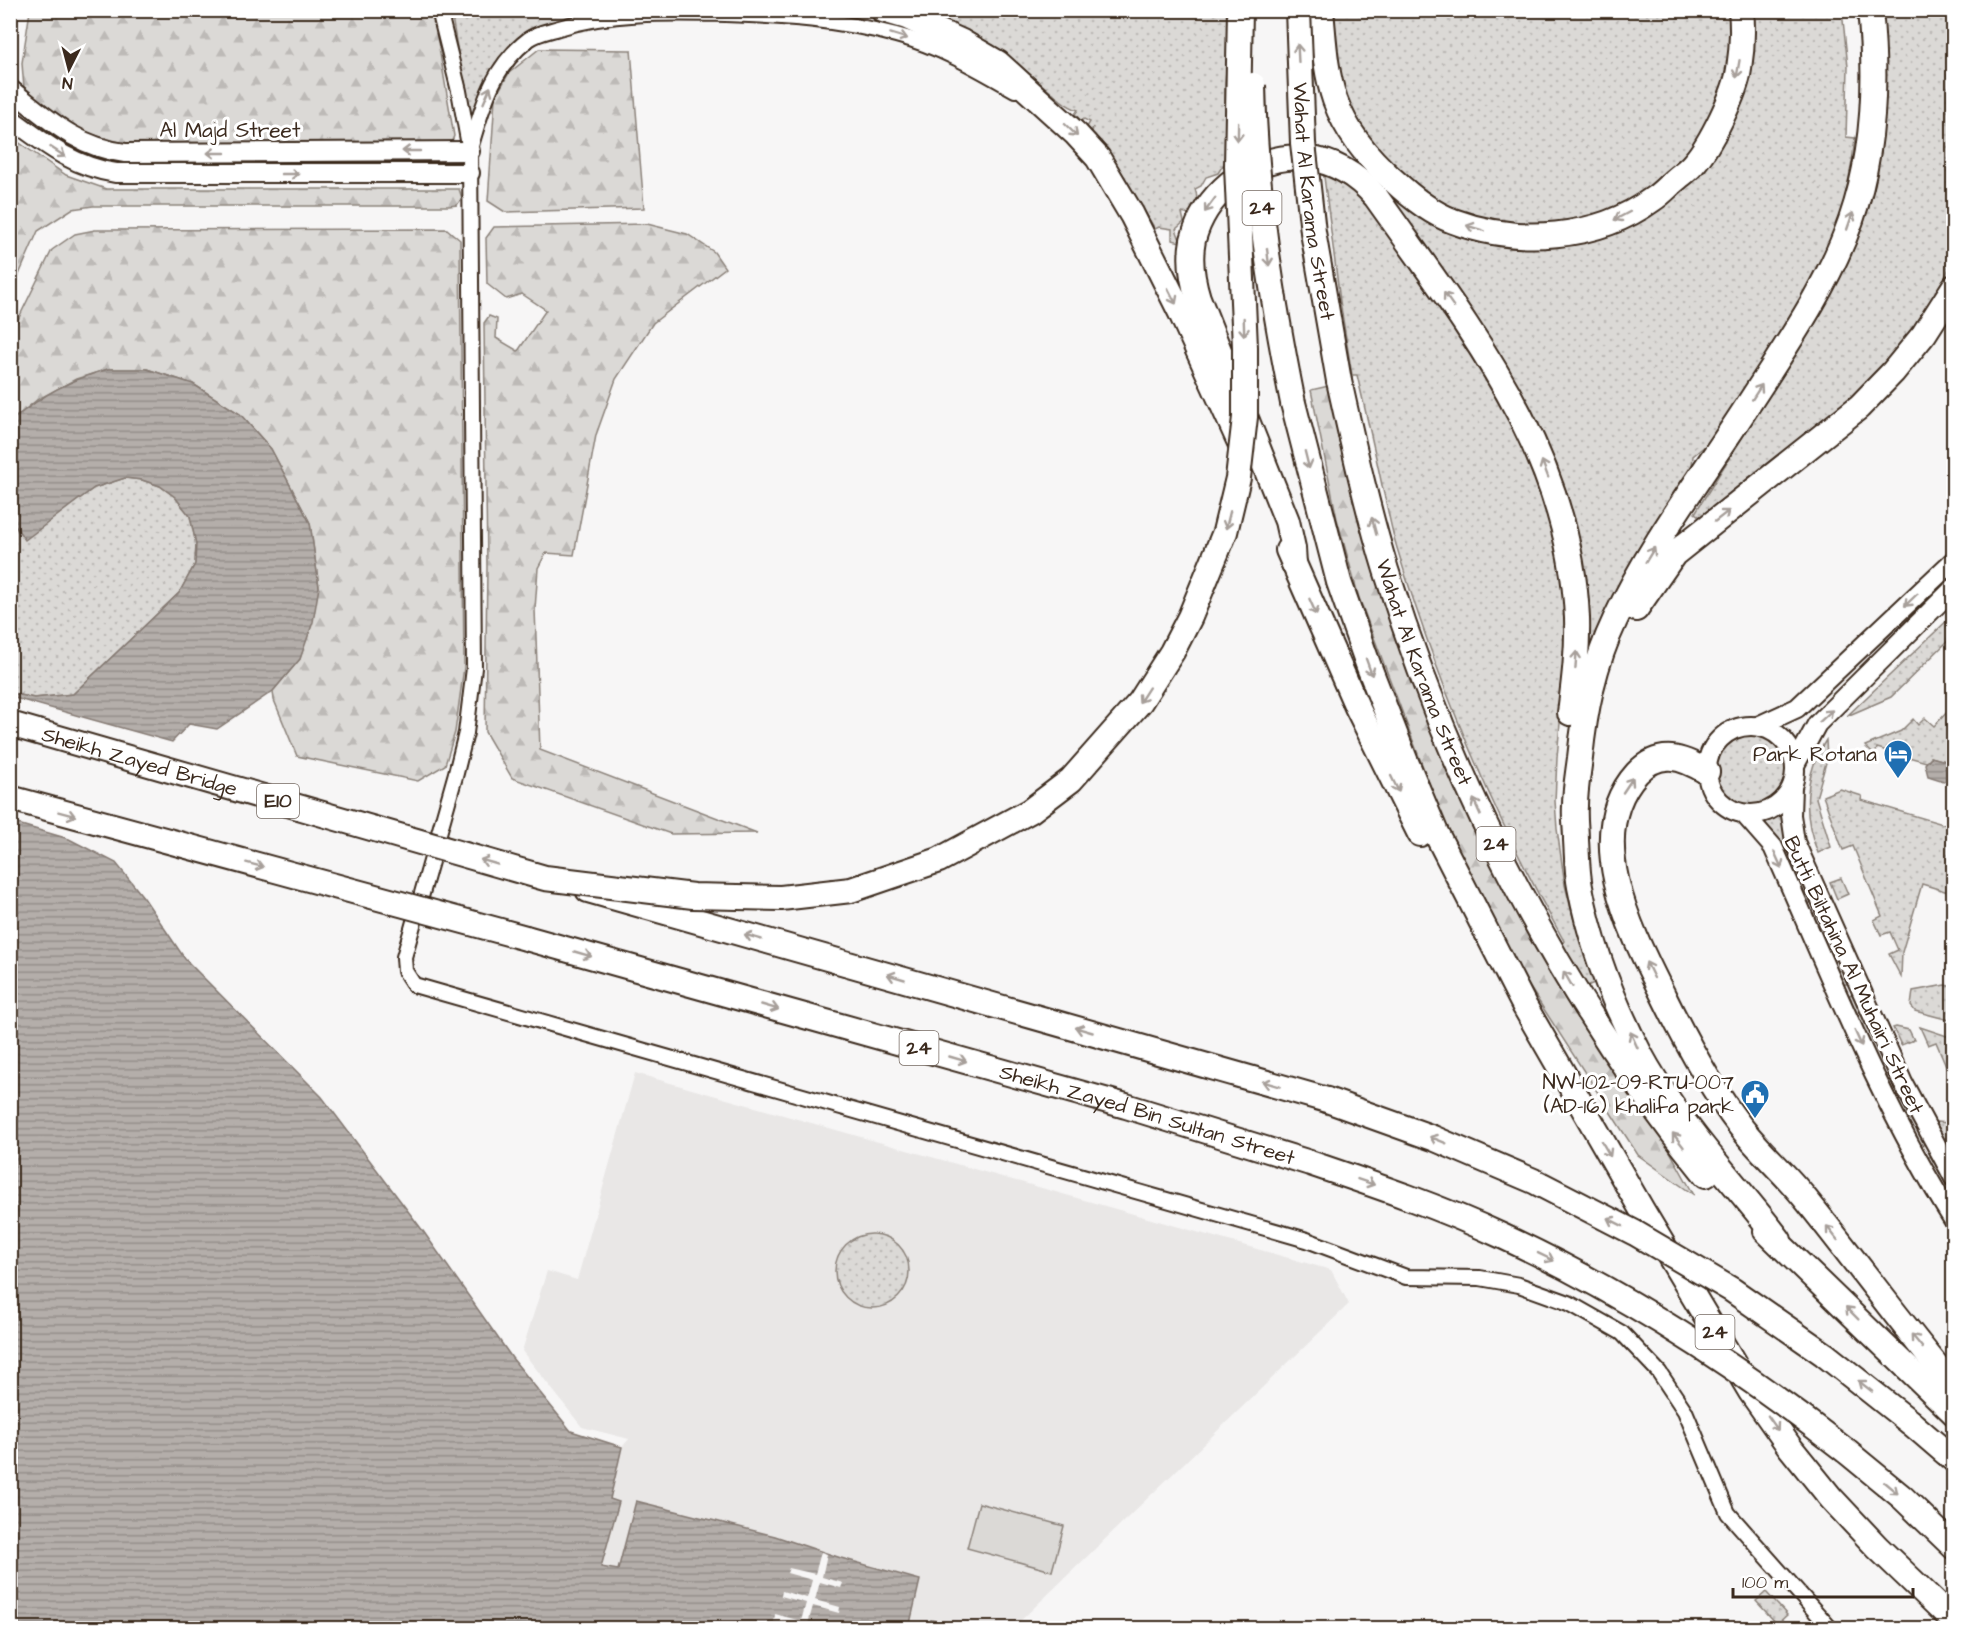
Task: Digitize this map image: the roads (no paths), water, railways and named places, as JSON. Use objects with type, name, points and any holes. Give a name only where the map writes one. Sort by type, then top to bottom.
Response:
[{"type":"highway","points":[[883,10],[907,17],[962,42],[998,63],[1076,134],[1098,158],[1132,215],[1181,313],[1357,708],[1438,871],[1494,970],[1525,1007]]},
{"type":"highway","points":[[545,878],[693,896],[781,898],[851,890],[939,860],[1030,811],[1071,780],[1140,702],[1172,652],[1190,617],[1225,532],[1238,478],[1245,417],[1245,347],[1237,166],[1240,10]]},
{"type":"highway","name":"24","points":[[1252,10],[1253,90],[1263,216],[1281,341],[1293,403],[1339,582],[1369,667],[1436,833],[1525,1007],[1642,1210],[1751,1392],[1789,1446],[1831,1498],[1877,1547],[1953,1621]]},
{"type":"highway","name":"Wahat Al Karama Street","points":[[1298,10],[1303,143],[1312,232],[1339,381],[1386,569],[1415,656],[1481,814],[1566,976],[1625,1069],[1709,1179],[1734,1204],[1779,1240]]},
{"type":"highway","points":[[1321,10],[1325,60],[1335,101],[1353,135],[1374,163],[1411,196],[1451,220],[1484,231],[1533,236],[1573,232],[1613,221],[1653,200],[1694,163],[1720,121],[1739,72],[1743,29],[1741,10]]},
{"type":"highway","points":[[1579,884],[1575,808],[1582,738],[1594,672],[1626,598],[1654,549],[1791,338],[1843,243],[1859,190],[1869,142],[1873,95],[1870,10]]},
{"type":"highway","points":[[1294,564],[1287,521],[1203,312],[1191,264],[1197,229],[1207,208],[1222,191],[1251,169],[1274,160],[1298,157],[1321,161],[1341,169],[1359,179],[1376,197],[1492,365],[1521,414],[1542,460],[1566,536],[1576,596],[1576,662],[1563,755],[1562,787],[1567,840],[1595,948],[1604,974],[1641,1055],[1674,1107],[1719,1168],[1761,1215],[1779,1240]]},
{"type":"highway","points":[[1582,738],[1611,655],[1640,602],[1674,554],[1859,407],[1893,372],[1924,334],[1953,287]]},
{"type":"highway","points":[[1807,449],[1844,430],[1880,400],[1920,357],[1953,310]]},
{"type":"highway","name":"Sheikh Zayed Bridge","points":[[10,724],[545,878]]},
{"type":"highway","points":[[1707,772],[1687,760],[1669,757],[1656,760],[1642,768],[1627,784],[1617,804],[1612,848],[1616,882],[1638,945],[1711,1084],[1741,1127],[1803,1196],[1953,1386]]},
{"type":"highway","name":"Sheikh Zayed Bin Sultan Street","points":[[10,798],[526,938],[1126,1106],[1311,1163],[1439,1209],[1562,1265],[1681,1332],[1738,1369],[1846,1451],[1902,1497],[1953,1547]]},
{"type":"highway","name":"24","points":[[545,878],[1327,1100],[1433,1138],[1536,1182],[1635,1233],[1732,1290],[1824,1354],[1911,1423],[1953,1460]]},
{"type":"highway","name":"24","points":[[1779,1240],[1953,1413]]},
{"type":"highway","points":[[1926,1594],[1946,1629]]},
{"type":"street","points":[[439,10],[459,91],[470,151],[474,668],[466,733],[404,957],[405,971],[414,985],[1307,1239],[1406,1277],[1480,1278],[1518,1284],[1569,1303],[1622,1333],[1659,1372],[1685,1411],[1728,1513],[1830,1629]]},
{"type":"street","points":[[470,151],[486,94],[502,67],[531,37],[574,24],[638,13],[792,16],[843,22],[898,35],[958,57],[1047,107]]},
{"type":"street","name":"Al Majd Street","points":[[10,89],[73,137],[111,152],[138,154],[470,151]]},
{"type":"street","name":"Al Majd Street","points":[[10,117],[65,158],[90,168],[116,173],[470,173]]},
{"type":"street","points":[[1758,726],[1779,735],[1792,754],[1795,776],[1785,799],[1773,808],[1759,813],[1744,814],[1718,799],[1710,787],[1707,772],[1708,759],[1713,747],[1722,737],[1739,728],[1758,726],[1797,708],[1953,560]]},
{"type":"street","points":[[1795,765],[1817,724],[1953,588]]},
{"type":"street","name":"Butti Biltahina Al Muhairi Street","points":[[1792,786],[1792,821],[1795,842],[1893,1063],[1953,1178]]},
{"type":"street","name":"Butti Biltahina Al Muhairi Street","points":[[1744,814],[1773,847],[1883,1094],[1927,1179],[1953,1221]]},
{"type":"place","name":"Park Rotana","points":[[1898,780]]},
{"type":"place","name":"NW-102-09-RTU-007 (AD-16) khalifa park","points":[[1755,1120]]}]
